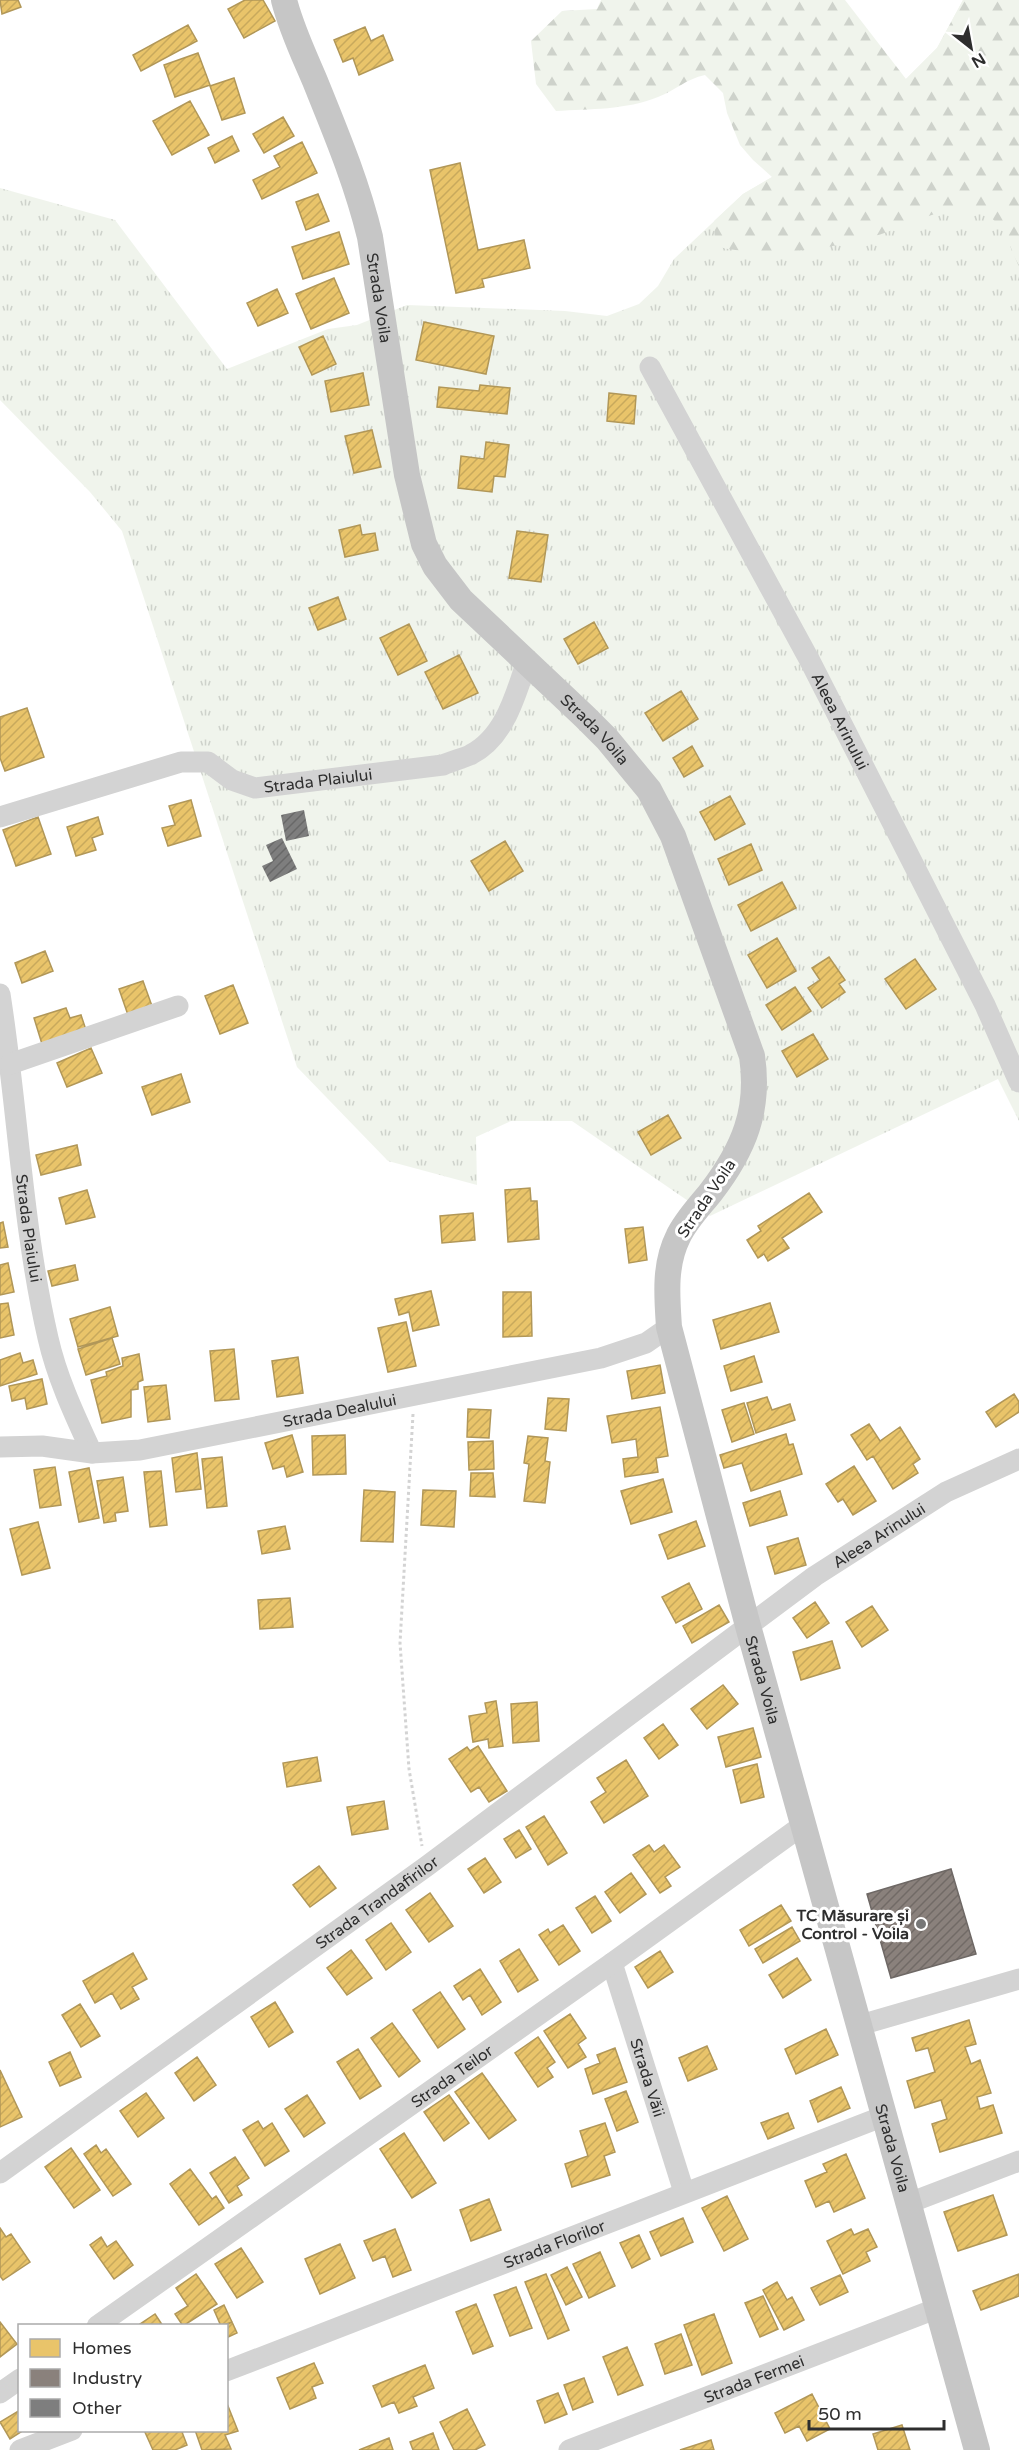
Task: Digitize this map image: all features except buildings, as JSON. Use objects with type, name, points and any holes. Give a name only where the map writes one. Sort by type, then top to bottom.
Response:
[{"type":"main road","name":"Strada Voila","points":[[284,0],[297,38],[351,168],[362,202],[370,237],[407,475],[424,544],[447,585],[480,621],[607,739],[650,790],[664,816],[752,1056],[756,1081],[752,1114],[742,1141],[729,1167],[678,1237],[671,1255],[667,1288],[669,1327],[748,1626],[977,2450]]},
{"type":"street","name":"Aleea Arinului","points":[[650,367],[810,661],[985,1005],[1019,1082]]},
{"type":"street","name":"Strada Plaiului","points":[[0,816],[181,762],[208,762],[232,780],[255,788],[442,765],[471,754],[493,737],[514,699],[526,664]]},
{"type":"street","name":"Strada Plaiului","points":[[0,994],[10,1064],[27,1233],[48,1340],[65,1391],[92,1453]]},
{"type":"street","points":[[10,1064],[178,1006]]},
{"type":"street","name":"Strada Dealului","points":[[0,1447],[42,1446],[92,1453],[140,1450],[601,1358],[646,1343],[669,1327]]},
{"type":"street","name":"Aleea Arinului","points":[[748,1626],[815,1576],[946,1492],[1019,1459]]},
{"type":"street","name":"Strada Trandafirilor","points":[[0,2173],[427,1866],[748,1626]]},
{"type":"street","name":"Strada Teilor","points":[[99,2324],[803,1826]]},
{"type":"street","name":"Strada Văii","points":[[612,1963],[684,2192]]},
{"type":"street","points":[[860,2025],[1019,1979]]},
{"type":"street","name":"Strada Florilor","points":[[228,2370],[884,2115]]},
{"type":"street","points":[[909,2203],[1019,2161]]},
{"type":"street","name":"Strada Fermei","points":[[569,2450],[938,2308]]},
{"type":"street","points":[[0,2393],[18,2380]]},
{"type":"street","points":[[20,2450],[67,2432]]},
{"type":"path","points":[[414,1397],[400,1643],[409,1768],[427,1866]]},
{"type":"green space","points":[[601,0],[845,0],[906,79],[937,48],[963,0],[1019,0],[1019,267],[1004,231],[987,213],[966,210],[938,213],[875,236],[816,249],[754,252],[715,246],[714,221],[743,194],[772,177],[740,145],[727,113],[723,93],[705,75],[646,101],[621,107],[595,109],[556,111],[536,84],[531,41],[562,11],[597,9]]},
{"type":"green space","points":[[963,0],[1019,0],[1019,1121],[998,1079],[710,1216],[572,1121],[511,1121],[476,1137],[477,1185],[388,1161],[297,1067],[122,531],[90,492],[0,400],[0,188],[115,220],[227,369],[328,329],[357,325],[407,305],[565,311],[607,316],[639,304],[658,286],[674,259],[743,194],[815,152],[875,110],[937,48]]},
{"type":"place","name":"TC Măsurare și Control - Voila","points":[[921,1924]]}]
